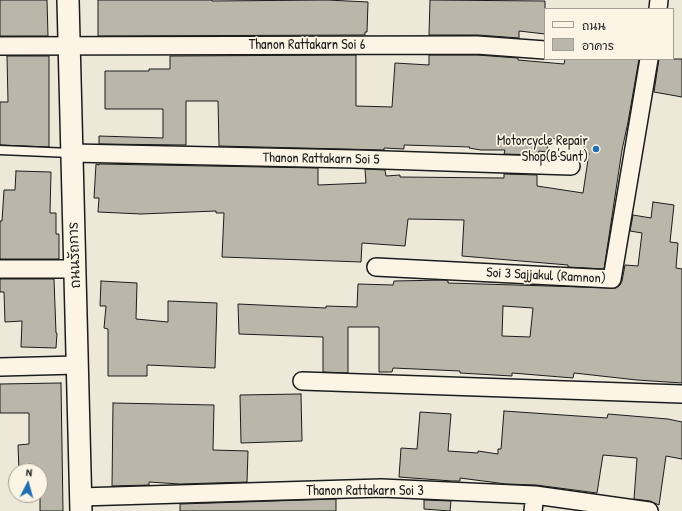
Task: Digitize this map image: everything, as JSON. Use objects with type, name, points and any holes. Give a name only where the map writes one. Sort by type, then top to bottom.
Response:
[{"type":"street","name":"ถนนรัถการ","points":[[68,0],[76,269],[80,504]]},
{"type":"street","name":"Thanon Rattakarn Soi 6","points":[[0,46],[478,45],[544,50]]},
{"type":"street","name":"Soi 3 Sajjakul (Ramnon)","points":[[376,267],[612,279],[649,60]]},
{"type":"street","name":"Thanon Rattakarn Soi 5","points":[[72,153],[570,166]]},
{"type":"street","points":[[0,269],[76,269]]},
{"type":"street","points":[[0,367],[77,365]]},
{"type":"street","points":[[302,381],[682,394]]},
{"type":"street","name":"Thanon Rattakarn Soi 3","points":[[80,504],[381,488],[534,503],[649,511]]},
{"type":"lane","points":[[0,150],[72,153]]},
{"type":"building","points":[[0,0],[47,0],[48,36],[0,36]]},
{"type":"building","points":[[98,0],[327,0],[368,2],[367,32],[365,32],[365,35],[98,36]]},
{"type":"building","points":[[430,0],[545,1],[544,34],[519,31],[519,38],[478,35],[429,35]]},
{"type":"building","points":[[356,55],[356,106],[392,107],[395,63],[429,65],[429,55],[477,55],[518,58],[518,60],[564,64],[565,60],[639,60],[622,150],[604,269],[568,267],[568,265],[462,256],[464,220],[408,219],[405,246],[362,243],[361,262],[222,257],[224,213],[216,213],[216,211],[141,214],[98,212],[99,198],[94,198],[96,164],[318,168],[318,185],[366,183],[365,169],[385,170],[386,176],[400,175],[400,177],[504,178],[504,174],[537,175],[537,186],[583,193],[589,153],[583,152],[585,142],[548,138],[547,152],[539,151],[538,155],[504,154],[505,150],[481,150],[469,148],[470,147],[404,145],[404,149],[384,148],[384,150],[219,146],[218,101],[186,101],[186,145],[99,144],[99,136],[163,138],[163,109],[105,109],[105,71],[149,71],[149,69],[170,69],[170,56]]},
{"type":"building","points":[[7,56],[49,56],[49,147],[0,145],[0,102],[8,102]]},
{"type":"building","points":[[682,59],[682,97],[654,92],[659,60]]},
{"type":"building","points":[[16,171],[51,172],[50,213],[56,213],[56,234],[59,234],[59,259],[0,259],[0,221],[2,221],[4,190],[15,190]]},
{"type":"building","points":[[653,202],[674,205],[670,242],[678,243],[676,268],[682,269],[682,383],[574,373],[573,378],[512,373],[512,376],[460,373],[460,371],[393,368],[392,372],[379,372],[379,327],[348,327],[348,373],[323,372],[323,337],[239,334],[238,304],[326,308],[326,306],[357,307],[358,284],[393,285],[394,281],[445,280],[448,281],[448,283],[616,288],[622,281],[625,265],[638,266],[642,233],[630,231],[633,215],[651,218]],"holes":[[[503,306],[533,308],[530,337],[502,336]]]},
{"type":"building","points":[[0,279],[54,279],[57,333],[56,348],[21,347],[22,321],[5,322],[4,292],[0,292]]},
{"type":"building","points":[[101,281],[137,283],[136,319],[168,322],[168,301],[217,303],[215,368],[147,365],[147,376],[108,376],[108,329],[104,328],[106,306],[100,306]]},
{"type":"building","points":[[61,383],[63,511],[40,511],[40,503],[48,503],[48,463],[19,463],[18,445],[29,444],[29,413],[0,413],[0,384]]},
{"type":"building","points":[[301,394],[302,441],[241,443],[240,395]]},
{"type":"building","points":[[113,403],[214,405],[213,450],[248,451],[247,482],[180,484],[149,482],[149,485],[112,486]]},
{"type":"building","points":[[504,411],[607,418],[608,414],[668,419],[682,422],[682,459],[666,456],[659,505],[650,501],[634,499],[637,458],[603,455],[597,493],[536,485],[506,484],[460,478],[460,481],[452,481],[399,477],[401,448],[417,449],[420,412],[451,414],[448,451],[478,453],[478,451],[498,454],[498,449],[501,449]]},
{"type":"building","points":[[336,499],[336,511],[180,511],[180,504]]},
{"type":"building","points":[[424,500],[451,501],[450,511],[424,509]]},
{"type":"place","name":"Motorcycle Repair Shop(B'Sunt)","points":[[596,149]]}]
